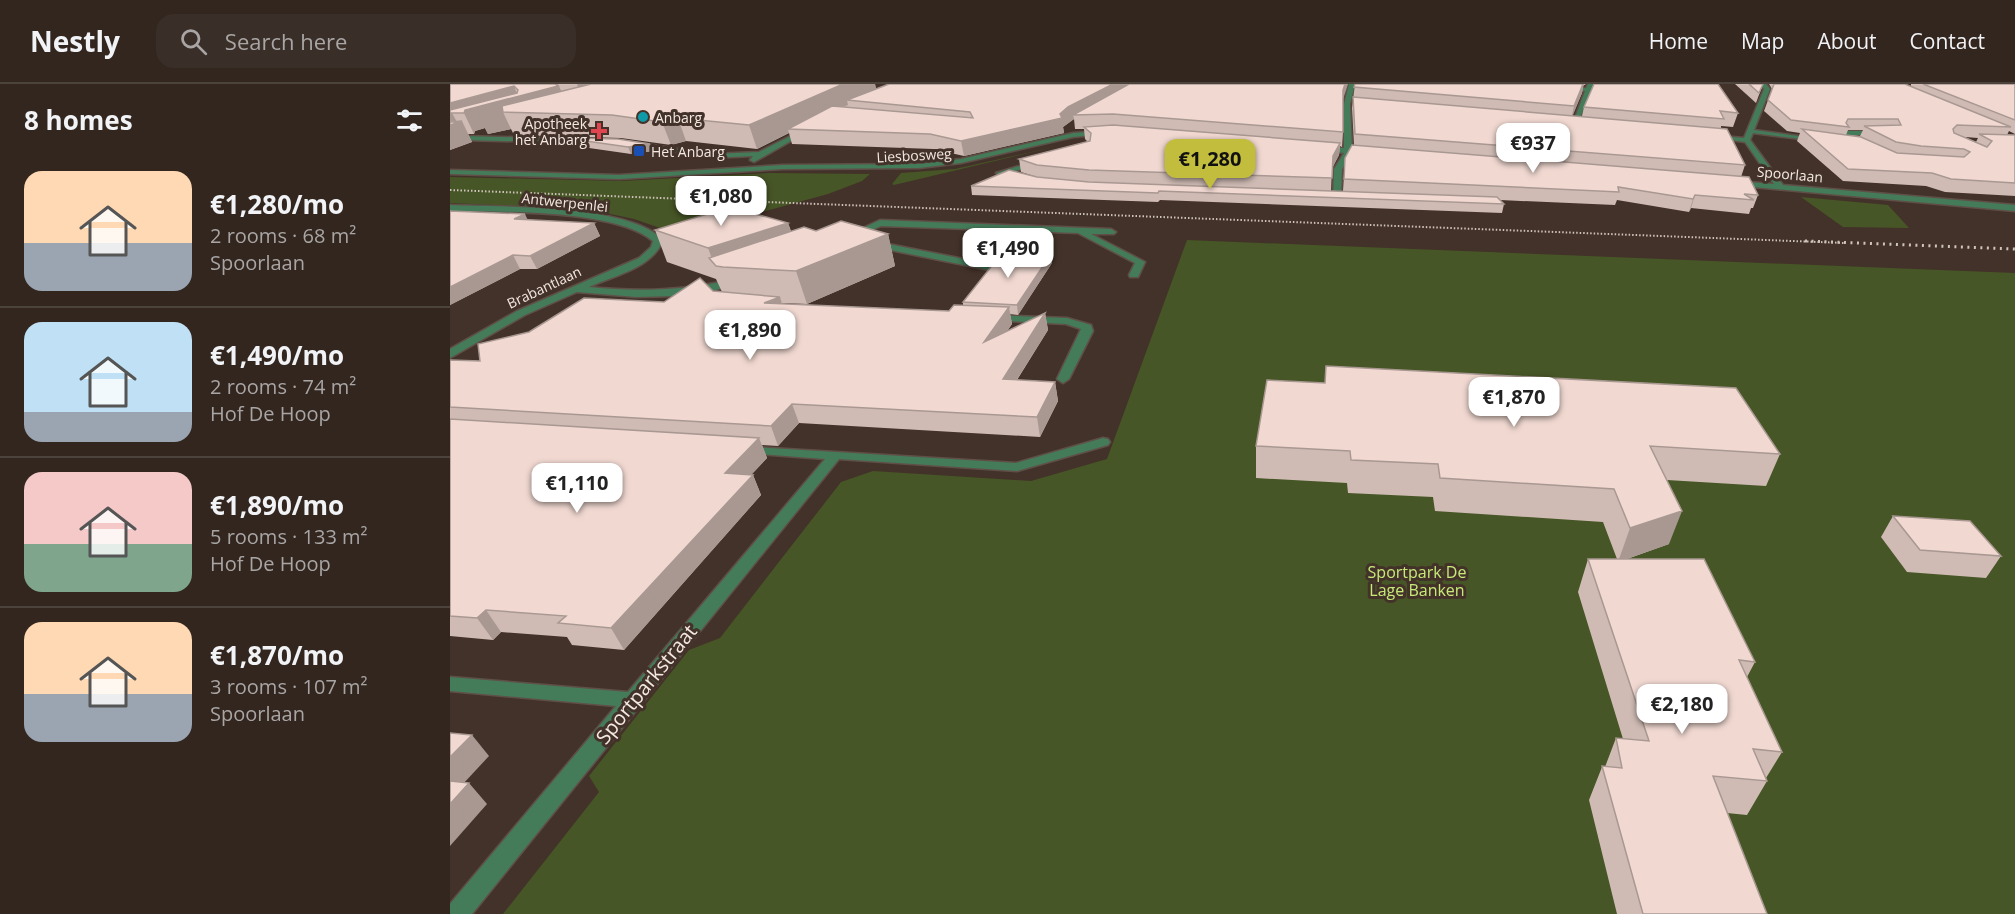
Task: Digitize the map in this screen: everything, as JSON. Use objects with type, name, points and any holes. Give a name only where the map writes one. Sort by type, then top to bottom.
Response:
[{"type":"street","points":[[1337,196],[1338,169],[1348,151],[1347,104],[1352,84]]},
{"type":"street","points":[[1747,140],[1767,89],[1763,84]]},
{"type":"street","points":[[1558,87],[1590,87],[1574,124]]},
{"type":"street","points":[[1347,104],[1359,105]]},
{"type":"street","points":[[1562,123],[1586,126]]},
{"type":"street","points":[[1070,126],[1067,129],[1078,139],[1113,134]]},
{"type":"street","points":[[747,170],[760,154],[812,127]]},
{"type":"street","points":[[1750,131],[1826,140]]},
{"type":"street","points":[[450,142],[485,132]]},
{"type":"street","points":[[1875,153],[1846,133],[1893,134]]},
{"type":"street","points":[[1701,136],[1747,140],[1780,187]]},
{"type":"street","points":[[450,137],[595,141]]},
{"type":"street","name":"Liesbosweg","points":[[450,172],[618,177],[747,170],[933,170],[964,166],[1078,139]]},
{"type":"street","points":[[621,142],[711,156],[760,154]]},
{"type":"street","points":[[1848,142],[1859,144]]},
{"type":"street","points":[[1314,148],[1383,153]]},
{"type":"street","points":[[1019,178],[1000,173],[1053,158]]},
{"type":"street","name":"Spoorlaan","points":[[1723,182],[1898,201],[2015,208]]},
{"type":"street","points":[[1326,196],[1348,196]]},
{"type":"street","name":"Antwerpenlei","points":[[450,208],[565,213],[610,220],[640,228],[656,236],[658,244],[652,251]]},
{"type":"street","points":[[989,267],[843,240],[880,223],[1111,232]]},
{"type":"street","points":[[1077,231],[1140,262],[1134,275]]},
{"type":"street","name":"Brabantlaan","points":[[450,354],[521,313],[637,262],[652,251]]},
{"type":"street","points":[[573,289],[661,295],[713,292],[751,276]]},
{"type":"street","points":[[985,318],[1067,321],[1087,327],[1063,379]]},
{"type":"street","points":[[730,449],[1017,466],[1103,442]]},
{"type":"street","name":"Sportparkstraat","points":[[457,914],[835,455]]},
{"type":"street","points":[[450,684],[632,700]]},
{"type":"green space","points":[[1058,146],[892,184],[901,173],[955,169]]},
{"type":"green space","points":[[769,173],[870,174],[862,181],[828,194],[747,216],[663,229],[634,219],[587,209],[450,203],[450,177],[622,181]]},
{"type":"green space","points":[[1801,197],[1888,205],[1909,228],[1843,227]]},
{"type":"green space","name":"Sportpark De Lage Banken","points":[[1187,240],[2015,273],[2015,914],[503,914],[599,792],[589,776],[689,650],[720,638],[841,482],[873,471],[1031,481],[1107,459]]},
{"type":"building","points":[[450,84],[555,84],[558,86],[465,110],[464,113],[450,113],[450,110],[517,93],[518,90],[514,86],[450,103]]},
{"type":"building","points":[[591,84],[843,84],[749,125],[678,118],[662,122],[612,115],[503,112],[502,106],[477,112]]},
{"type":"building","points":[[889,84],[1113,84],[1068,107],[1060,114],[1062,118],[961,141],[930,134],[788,129],[832,106],[973,118],[970,112],[847,100]]},
{"type":"building","points":[[1129,84],[1345,84],[1343,132],[1113,114],[1073,115]]},
{"type":"building","points":[[1355,84],[1583,84],[1574,106],[1354,87]]},
{"type":"building","points":[[1594,84],[1718,84],[1738,113],[1720,111],[1724,119],[1584,107]]},
{"type":"building","points":[[1749,84],[1763,84],[1759,93]]},
{"type":"building","points":[[1774,84],[1905,84],[2011,127],[1957,125],[1953,129],[1954,133],[1987,147],[1992,141],[1979,134],[2015,135],[2015,183],[1951,179],[1932,173],[1848,169],[1802,129],[1861,137],[1897,153],[1964,157],[1970,152],[1964,149],[1896,142],[1864,126],[1901,125],[1898,119],[1848,119],[1846,123],[1849,127],[1791,120],[1768,100]]},
{"type":"building","points":[[1923,84],[2015,84],[2015,120]]},
{"type":"building","points":[[1353,97],[1727,129],[1745,165],[1355,134]]},
{"type":"building","points":[[1113,125],[1340,143],[1333,156],[1332,178],[1089,170],[1037,165],[1019,159],[1090,141],[1091,133],[1084,127]]},
{"type":"building","points":[[565,138],[618,139],[650,144],[628,147]]},
{"type":"building","points":[[1352,145],[1749,177],[1758,195],[1744,194],[1754,200],[1695,195],[1693,199],[1618,187],[1619,192],[1344,179],[1345,158]]},
{"type":"building","points":[[1009,170],[1037,177],[1089,182],[1497,197],[1504,204],[971,186]]},
{"type":"building","points":[[730,207],[788,223],[708,248],[655,230]]},
{"type":"building","points":[[450,211],[525,214],[514,219],[594,223],[530,256],[513,255],[450,287]]},
{"type":"building","points":[[841,221],[888,234],[796,271],[716,266],[709,258],[804,227],[816,231]]},
{"type":"building","points":[[1002,253],[1051,254],[1017,305],[963,302]]},
{"type":"building","points":[[700,278],[713,291],[780,297],[764,303],[949,311],[954,305],[1009,307],[984,342],[1045,313],[1003,379],[1055,382],[1037,417],[792,404],[771,426],[450,407],[450,360],[480,361],[478,344],[529,332],[584,298],[664,302]]},
{"type":"building","points":[[1326,366],[1736,388],[1780,454],[1650,446],[1682,511],[1630,528],[1614,489],[1440,478],[1438,464],[1351,460],[1350,451],[1256,446],[1267,380],[1325,383]]},
{"type":"building","points":[[450,419],[759,438],[725,473],[753,475],[611,628],[558,623],[566,616],[486,610],[477,618],[450,616]]},
{"type":"building","points":[[1893,516],[1970,521],[2001,556],[1920,550]]},
{"type":"building","points":[[1588,559],[1704,559],[1755,662],[1739,660],[1782,752],[1753,749],[1767,781],[1713,776],[1767,914],[1643,914],[1602,766],[1622,768],[1616,738],[1649,741]]},
{"type":"building","points":[[450,733],[472,735],[450,757]]},
{"type":"building","points":[[450,781],[469,783],[450,804]]},
{"type":"railway","points":[[450,190],[1845,243]]},
{"type":"railway","points":[[1805,241],[2015,249]]},
{"type":"place","name":"Anbarg","points":[[643,117]]},
{"type":"place","name":"Apotheek het Anbarg","points":[[599,131]]},
{"type":"place","name":"Het Anbarg","points":[[639,151]]}]
